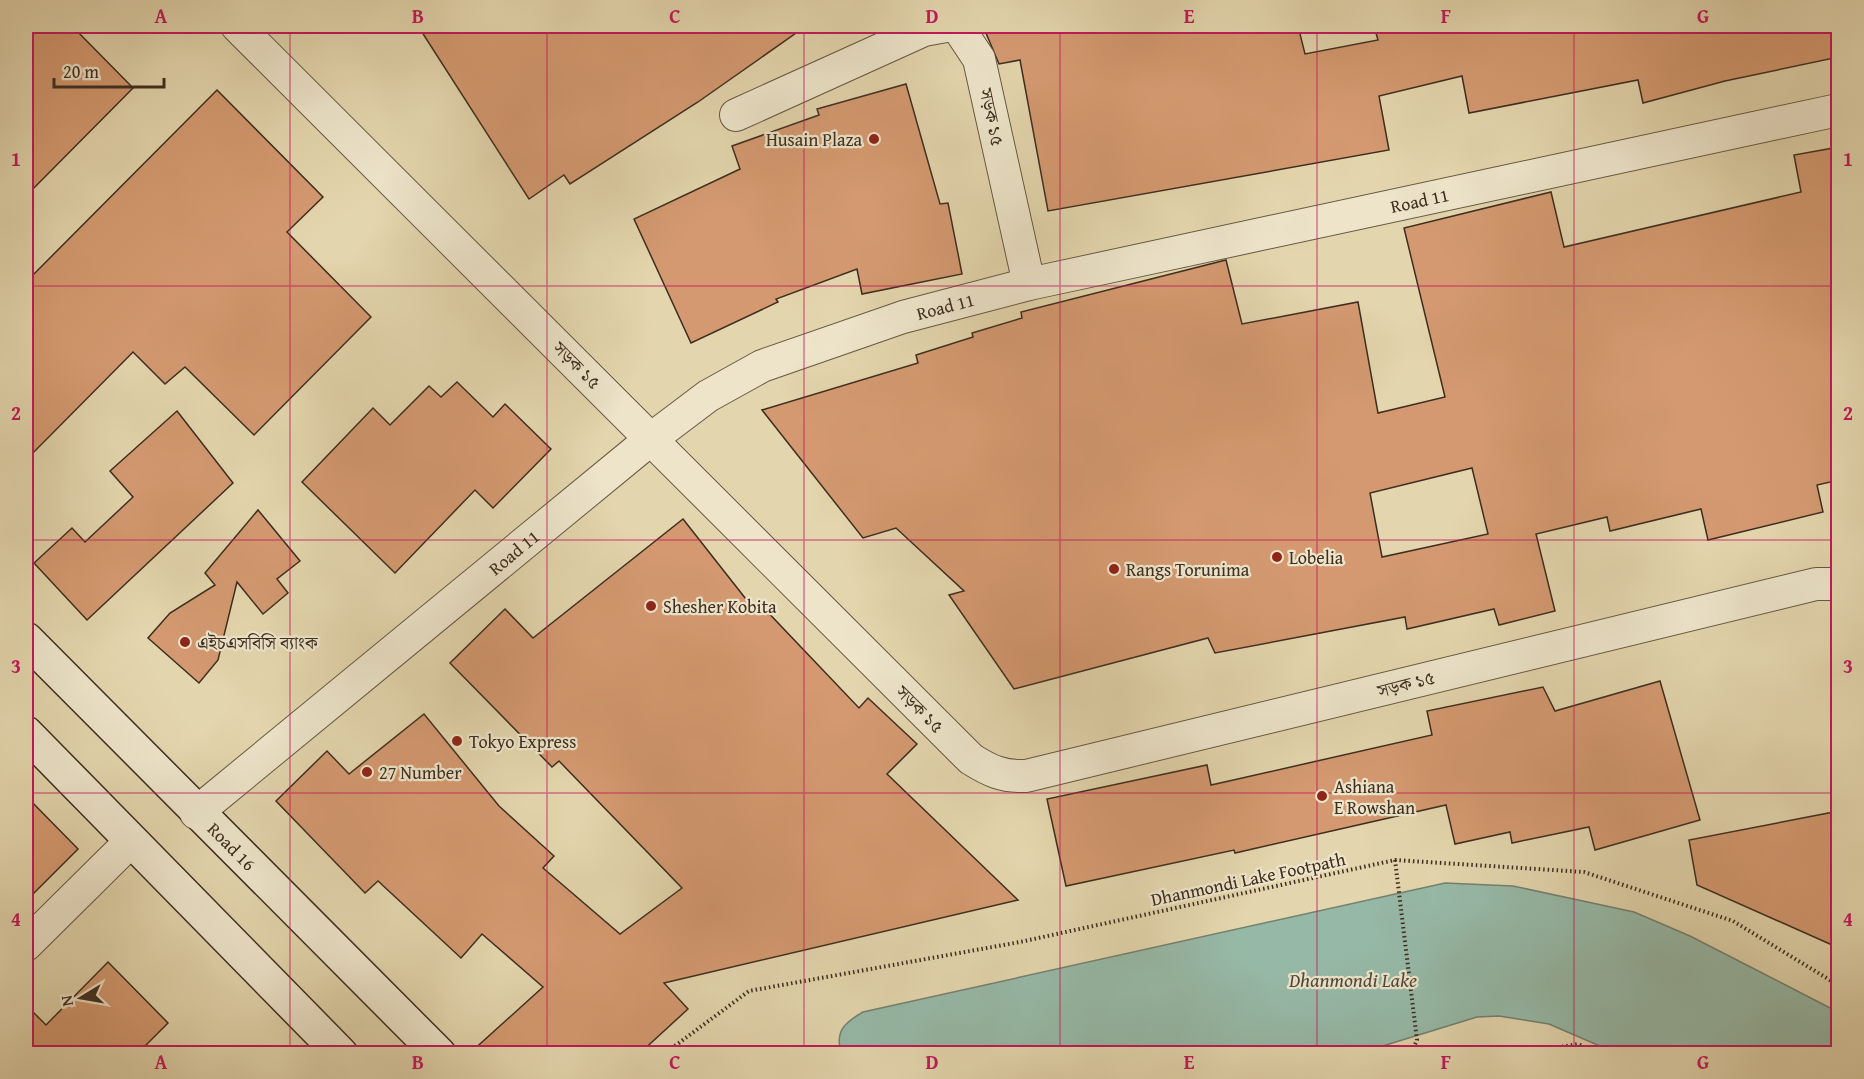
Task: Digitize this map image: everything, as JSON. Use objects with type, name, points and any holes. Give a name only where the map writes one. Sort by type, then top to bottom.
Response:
[{"type":"main road","name":"Road 16","points":[[26,639],[196,813],[439,1053]]},
{"type":"main road","points":[[26,733],[341,1053]]},
{"type":"street","name":"সড়ক ১৫","points":[[237,26],[971,759],[990,771],[1006,777],[1026,776],[1816,584],[1839,584]]},
{"type":"street","points":[[736,115],[924,30],[946,26]]},
{"type":"street","name":"সড়ক ১৫","points":[[957,26],[979,59],[1029,284]]},
{"type":"street","name":"Road 11","points":[[196,813],[651,439],[708,396],[762,366],[903,317],[1029,284],[1839,110]]},
{"type":"street","points":[[26,945],[131,841]]},
{"type":"path","points":[[1395,860],[1417,1040],[1411,1053]]},
{"type":"path","name":"Dhanmondi Lake Footpath","points":[[664,1053],[748,991],[1020,942],[1395,860],[1584,872],[1733,921],[1839,985]]},
{"type":"path","points":[[1513,1053],[1579,1044],[1596,1053]]},
{"type":"water","name":"Dhanmondi Lake","points":[[1445,883],[1513,886],[1634,912],[1690,936],[1838,1012],[1838,1053],[1616,1053],[1549,1024],[1499,1016],[1477,1017],[1360,1053],[841,1053],[840,1033],[846,1024],[863,1012]]},
{"type":"building","points":[[26,26],[72,26],[133,88],[26,196]]},
{"type":"building","points":[[418,26],[806,26],[698,102],[570,184],[564,175],[529,199]]},
{"type":"building","points":[[983,26],[1298,26],[1305,54],[1378,40],[1374,26],[1839,26],[1839,57],[1725,81],[1643,103],[1638,80],[1469,113],[1462,76],[1379,96],[1389,150],[1048,211],[1020,60],[999,64]]},
{"type":"building","points":[[906,84],[940,204],[948,203],[962,274],[862,294],[857,269],[776,299],[778,302],[691,343],[634,219],[740,169],[732,146],[819,115],[817,109]]},
{"type":"building","points":[[217,90],[323,197],[287,232],[371,317],[254,435],[185,367],[165,384],[133,352],[26,460],[26,282]]},
{"type":"building","points":[[1839,147],[1839,480],[1817,485],[1823,512],[1708,540],[1701,509],[1610,531],[1607,517],[1536,534],[1555,611],[1499,625],[1494,609],[1407,629],[1405,617],[1215,653],[1208,638],[1014,689],[949,595],[964,591],[896,528],[863,538],[762,410],[918,363],[916,355],[973,337],[972,333],[1022,318],[1021,312],[1226,260],[1242,324],[1358,302],[1378,413],[1445,397],[1404,228],[1551,192],[1564,247],[1801,192],[1794,155]],"holes":[[[1472,468],[1488,534],[1382,557],[1370,493]]]},
{"type":"building","points":[[457,382],[493,417],[505,404],[551,449],[493,508],[475,490],[395,573],[302,482],[373,408],[390,425],[429,386],[441,397]]},
{"type":"building","points":[[177,411],[233,483],[87,620],[34,563],[72,528],[85,542],[133,497],[110,471]]},
{"type":"building","points":[[258,510],[300,561],[277,579],[288,593],[263,614],[237,582],[218,660],[199,683],[148,638],[170,613],[215,585],[205,573]]},
{"type":"building","points":[[683,519],[753,608],[758,602],[859,708],[868,698],[917,744],[887,774],[1018,900],[664,983],[688,1009],[640,1053],[470,1053],[543,987],[482,934],[461,958],[378,881],[365,893],[276,801],[327,751],[349,774],[424,714],[499,806],[554,856],[543,868],[620,934],[682,888],[559,761],[552,767],[450,663],[505,609],[533,638]]},
{"type":"building","points":[[1660,681],[1700,820],[1595,850],[1589,827],[1512,843],[1510,832],[1455,844],[1446,805],[1235,853],[1234,850],[1066,886],[1047,799],[1207,765],[1211,785],[1432,735],[1427,711],[1543,687],[1555,711]]},
{"type":"building","points":[[26,796],[78,849],[26,901]]},
{"type":"building","points":[[1839,811],[1839,948],[1697,885],[1689,840]]},
{"type":"building","points":[[108,962],[168,1023],[138,1053],[26,1053],[26,1005],[46,1025]]},
{"type":"place","name":"Husain Plaza","points":[[874,139]]},
{"type":"place","name":"Lobelia","points":[[1277,557]]},
{"type":"place","name":"Rangs Torunima","points":[[1114,569]]},
{"type":"place","name":"Shesher Kobita","points":[[651,606]]},
{"type":"place","name":"এইচএসবিসি ব্যাংক","points":[[185,642]]},
{"type":"place","name":"Tokyo Express","points":[[457,741]]},
{"type":"place","name":"27 Number","points":[[367,772]]},
{"type":"place","name":"Ashiana E Rowshan","points":[[1322,796]]}]
